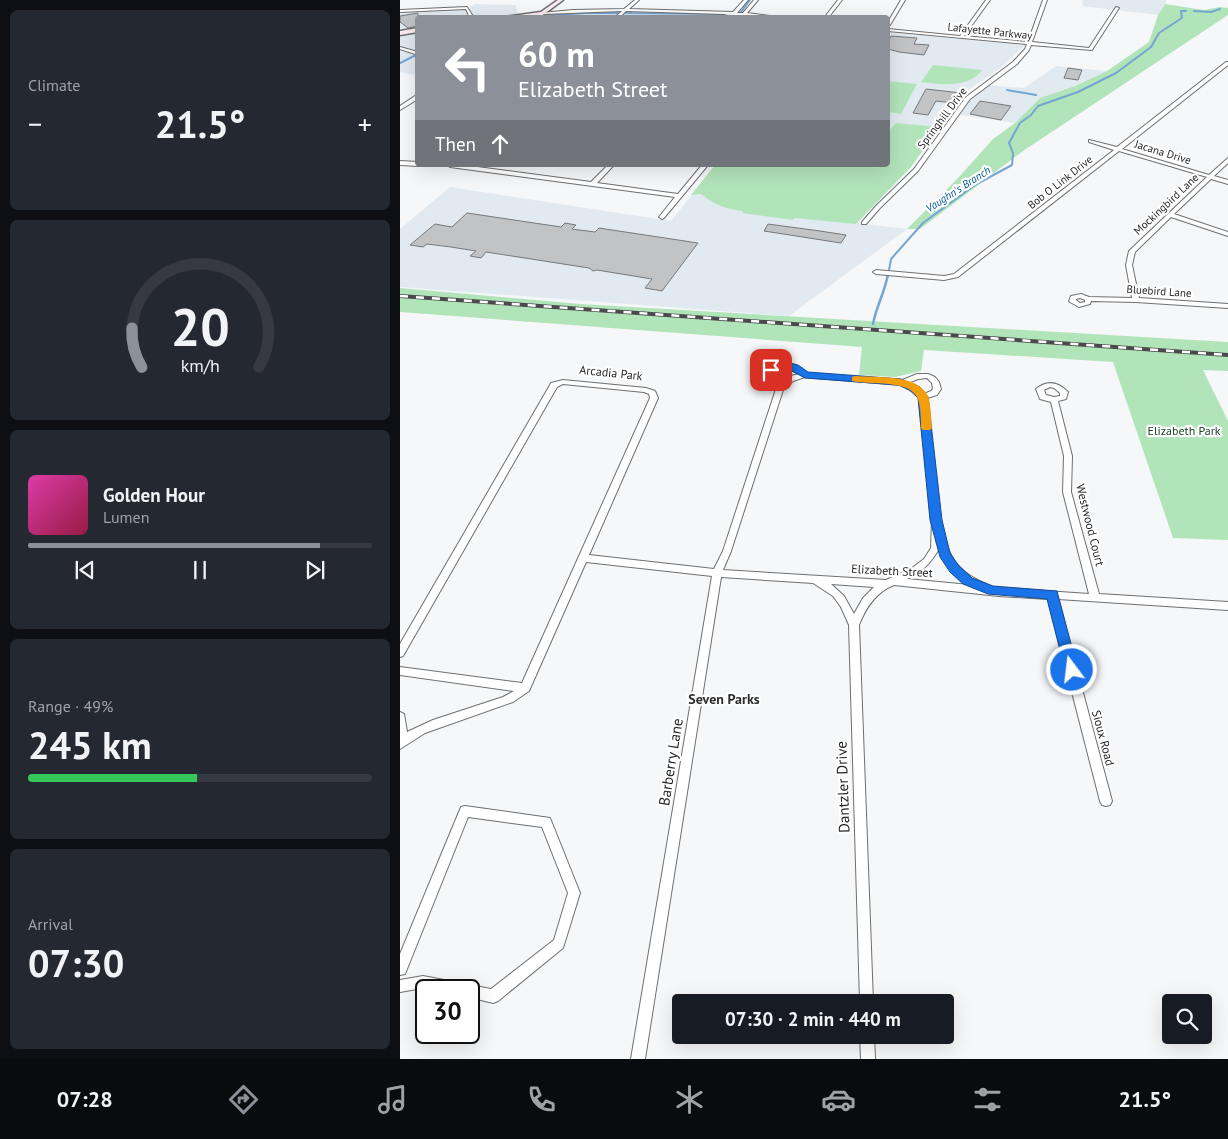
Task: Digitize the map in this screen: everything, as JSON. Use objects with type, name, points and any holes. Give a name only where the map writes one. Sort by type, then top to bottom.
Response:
[{"type":"main road","points":[[540,15],[561,0]]},
{"type":"main road","points":[[526,15],[543,13]]},
{"type":"main road","points":[[400,33],[415,30]]},
{"type":"street","points":[[603,15],[621,14],[637,0]]},
{"type":"street","points":[[733,15],[746,0]]},
{"type":"street","points":[[543,13],[744,15],[756,0]]},
{"type":"street","points":[[828,15],[840,0]]},
{"type":"street","points":[[890,21],[902,0]]},
{"type":"street","points":[[961,37],[988,0]]},
{"type":"street","name":"Springhill Drive","points":[[864,223],[916,170],[968,98],[1015,63],[1030,44],[1045,0]]},
{"type":"street","points":[[400,10],[467,8],[471,4]]},
{"type":"street","points":[[467,8],[470,15]]},
{"type":"street","name":"Lafayette Parkway","points":[[890,30],[1090,49],[1117,8]]},
{"type":"street","points":[[400,48],[415,53]]},
{"type":"street","name":"Bob O Link Drive","points":[[876,272],[944,278],[956,276],[1227,64]]},
{"type":"street","points":[[400,108],[415,98]]},
{"type":"street","name":"Jacana Drive","points":[[1092,141],[1228,182]]},
{"type":"street","name":"Mockingbird Lane","points":[[1136,300],[1129,257],[1138,244],[1228,160]]},
{"type":"street","points":[[400,162],[415,164]]},
{"type":"street","points":[[467,167],[679,196]]},
{"type":"street","points":[[592,184],[609,167]]},
{"type":"street","points":[[662,218],[703,167]]},
{"type":"street","points":[[511,172],[517,168]]},
{"type":"street","points":[[1170,215],[1228,234]]},
{"type":"street","name":"Bluebird Lane","points":[[1088,299],[1228,306]]},
{"type":"street","points":[[805,375],[795,367],[786,365],[771,370],[770,376],[780,389],[790,378],[805,375],[901,382],[912,386],[923,397],[936,520],[944,554],[954,568],[968,581],[992,591]]},
{"type":"street","points":[[901,382],[920,375],[933,379],[937,384],[937,389],[934,393],[923,397]]},
{"type":"street","name":"Arcadia Park","points":[[400,653],[554,385],[563,382],[649,391],[654,398],[526,688]]},
{"type":"street","name":"Barberry Lane","points":[[638,1059],[717,573],[727,551],[780,389]]},
{"type":"street","name":"Westwood Court","points":[[1054,400],[1068,456],[1067,492],[1095,598]]},
{"type":"street","name":"Dantzler Drive","points":[[866,994],[854,625],[862,603],[876,589],[915,571],[927,560],[935,548],[936,520]]},
{"type":"street","name":"Elizabeth Street","points":[[585,558],[717,573],[803,577],[1228,606]]},
{"type":"street","points":[[803,577],[825,584],[838,593],[854,625]]},
{"type":"street","name":"Sioux Road","points":[[1052,595],[1106,801]]},
{"type":"street","points":[[400,671],[526,688]]},
{"type":"street","points":[[400,717],[400,743],[425,729],[503,701],[526,688]]},
{"type":"street","points":[[400,969],[466,811],[546,822],[574,893],[559,944],[493,996],[480,993]]},
{"type":"street","points":[[400,986],[415,983]]},
{"type":"street","points":[[867,1044],[868,1059]]},
{"type":"shaded area","points":[[1083,0],[1167,0],[1158,15],[1082,6]]},
{"type":"shaded area","points":[[475,4],[516,5],[518,15],[415,15],[415,74],[413,75],[400,72],[400,12],[467,9]]},
{"type":"shaded area","points":[[543,13],[541,15],[518,15]]},
{"type":"shaded area","points":[[890,32],[1025,45],[998,70],[968,90],[911,167],[857,223],[907,229],[789,316],[400,287],[400,229],[450,187],[671,221],[714,167],[890,167]]},
{"type":"shaded area","points":[[1056,66],[1107,71],[1075,86],[1040,98],[1015,123],[960,115],[968,102],[988,85],[1024,88]]},
{"type":"green space","points":[[1165,4],[1204,10],[1220,7],[1228,8],[1228,15],[1023,151],[920,229],[907,229],[959,177],[993,139],[1015,123],[1040,98],[1075,86],[1107,71],[1149,42],[1158,15]]},
{"type":"green space","points":[[933,65],[982,70],[970,80],[954,84],[921,82]]},
{"type":"green space","points":[[890,81],[917,84],[901,114],[890,112]]},
{"type":"green space","points":[[896,123],[939,127],[911,167],[856,224],[794,218],[793,220],[742,213],[743,211],[716,204],[701,194],[691,195],[713,167],[890,167],[890,130]]},
{"type":"green space","name":"Elizabeth Park","points":[[400,288],[580,304],[1228,342],[1228,371],[1203,370],[1228,421],[1228,540],[1173,538],[1113,362],[924,350],[921,371],[895,377],[859,375],[862,347],[400,312]]},
{"type":"building","points":[[418,13],[418,15],[415,15],[415,27],[408,28],[400,22],[400,16]]},
{"type":"building","points":[[891,36],[917,38],[914,44],[929,45],[924,55],[899,52],[890,50]]},
{"type":"building","points":[[1068,68],[1082,70],[1078,80],[1064,78]]},
{"type":"building","points":[[926,89],[961,93],[954,103],[936,101],[928,115],[913,113]]},
{"type":"building","points":[[980,101],[1011,106],[1001,120],[970,114]]},
{"type":"building","points":[[467,213],[561,227],[565,223],[576,225],[572,229],[595,232],[599,228],[698,243],[662,291],[645,288],[652,279],[597,270],[593,271],[589,268],[486,252],[481,258],[470,256],[476,251],[451,247],[427,244],[423,247],[410,245],[435,224],[452,227]]},
{"type":"building","points":[[768,224],[846,235],[841,243],[764,231]]},
{"type":"waterway","points":[[741,12],[750,0]]},
{"type":"waterway","name":"Vaughn's Branch","points":[[1194,11],[1211,12],[1220,9]]},
{"type":"waterway","name":"Vaughn's Branch","points":[[888,276],[891,259],[923,223],[975,185],[1012,165],[1013,153],[1009,143],[1020,123],[1031,115],[1038,106],[1078,92],[1116,73],[1151,47],[1159,33],[1182,18],[1181,11],[1186,11]]},
{"type":"waterway","points":[[548,15],[591,13],[728,14]]},
{"type":"waterway","points":[[400,63],[415,56]]},
{"type":"waterway","points":[[1007,90],[1036,95]]},
{"type":"waterway","name":"Vaughn's Branch","points":[[873,324],[888,274]]},
{"type":"railway","points":[[400,296],[1228,355]]},
{"type":"slow traffic","points":[[855,379],[901,382],[912,386],[923,397],[927,428]]},
{"type":"district","name":"Seven Parks","points":[[724,699]]},
{"type":"route","points":[[771,370],[786,365],[795,367],[805,375],[901,382],[917,390],[923,397],[936,520],[944,554],[954,568],[968,581],[992,591],[1052,595],[1072,670]]}]
